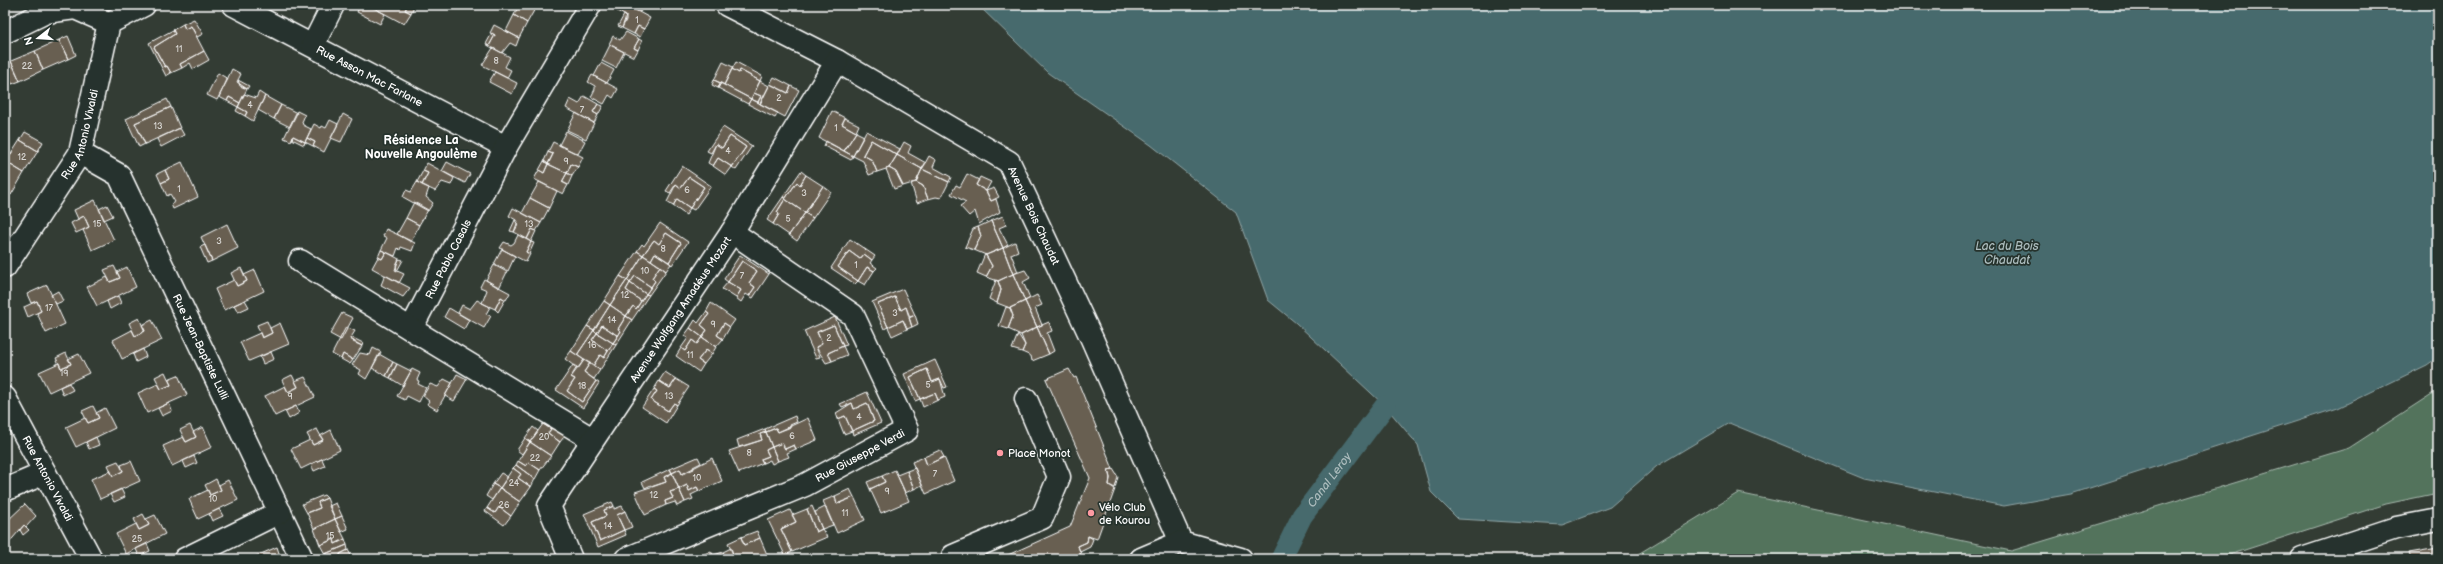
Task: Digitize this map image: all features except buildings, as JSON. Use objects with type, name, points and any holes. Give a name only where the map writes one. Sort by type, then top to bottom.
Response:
[{"type":"street","points":[[5,32],[46,12],[75,8],[109,23],[144,5]]},
{"type":"street","name":"Rue Asson Mac Farlane","points":[[234,5],[506,147]]},
{"type":"street","points":[[313,45],[334,5]]},
{"type":"street","name":"Rue Pablo Casals","points":[[411,329],[506,147],[590,5]]},
{"type":"street","name":"Avenue Bois Chaudat","points":[[727,5],[837,61],[1009,162],[1092,339],[1180,542]]},
{"type":"street","name":"Rue Antonio Vivaldi","points":[[5,266],[80,154],[109,23]]},
{"type":"street","name":"Avenue Wolfgang Amadéus Mozart","points":[[571,559],[549,506],[592,439],[732,232],[837,61]]},
{"type":"street","name":"Rue Jean-Baptiste Lulli","points":[[80,154],[119,175],[302,559]]},
{"type":"street","name":"Rue Giuseppe Verdi","points":[[626,559],[805,485],[908,430],[854,315],[732,232]]},
{"type":"street","points":[[300,261],[592,439]]},
{"type":"street","name":"Rue Antonio Vivaldi","points":[[5,398],[90,559]]},
{"type":"street","points":[[954,559],[952,556],[1042,518],[1059,477],[1026,399]]},
{"type":"street","points":[[5,490],[45,473]]},
{"type":"street","points":[[185,559],[280,512]]},
{"type":"street","points":[[2302,559],[2396,528],[2438,520]]},
{"type":"street","points":[[1141,559],[1180,542],[1241,559]]},
{"type":"green space","points":[[2438,390],[2438,493],[2386,504],[2217,559],[1630,559],[1738,493],[2011,551],[2349,448]]},
{"type":"water","name":"Lac du Bois Chaudat","points":[[978,5],[2438,5],[2438,357],[2427,365],[2338,408],[2071,494],[2004,506],[1864,478],[1729,423],[1657,466],[1610,507],[1562,525],[1458,519],[1431,492],[1418,445],[1385,406],[1296,323],[1268,300],[1236,212],[1151,145],[1048,73]]},
{"type":"waterway","name":"Canal Leroy","points":[[1281,559],[1302,516],[1385,406]]},
{"type":"place","name":"Place Monot","points":[[1000,453]]},
{"type":"place","name":"Vélo Club de Kourou","points":[[1091,513]]},
{"type":"district","name":"Résidence La Nouvelle Angoulème","points":[[421,147]]}]
